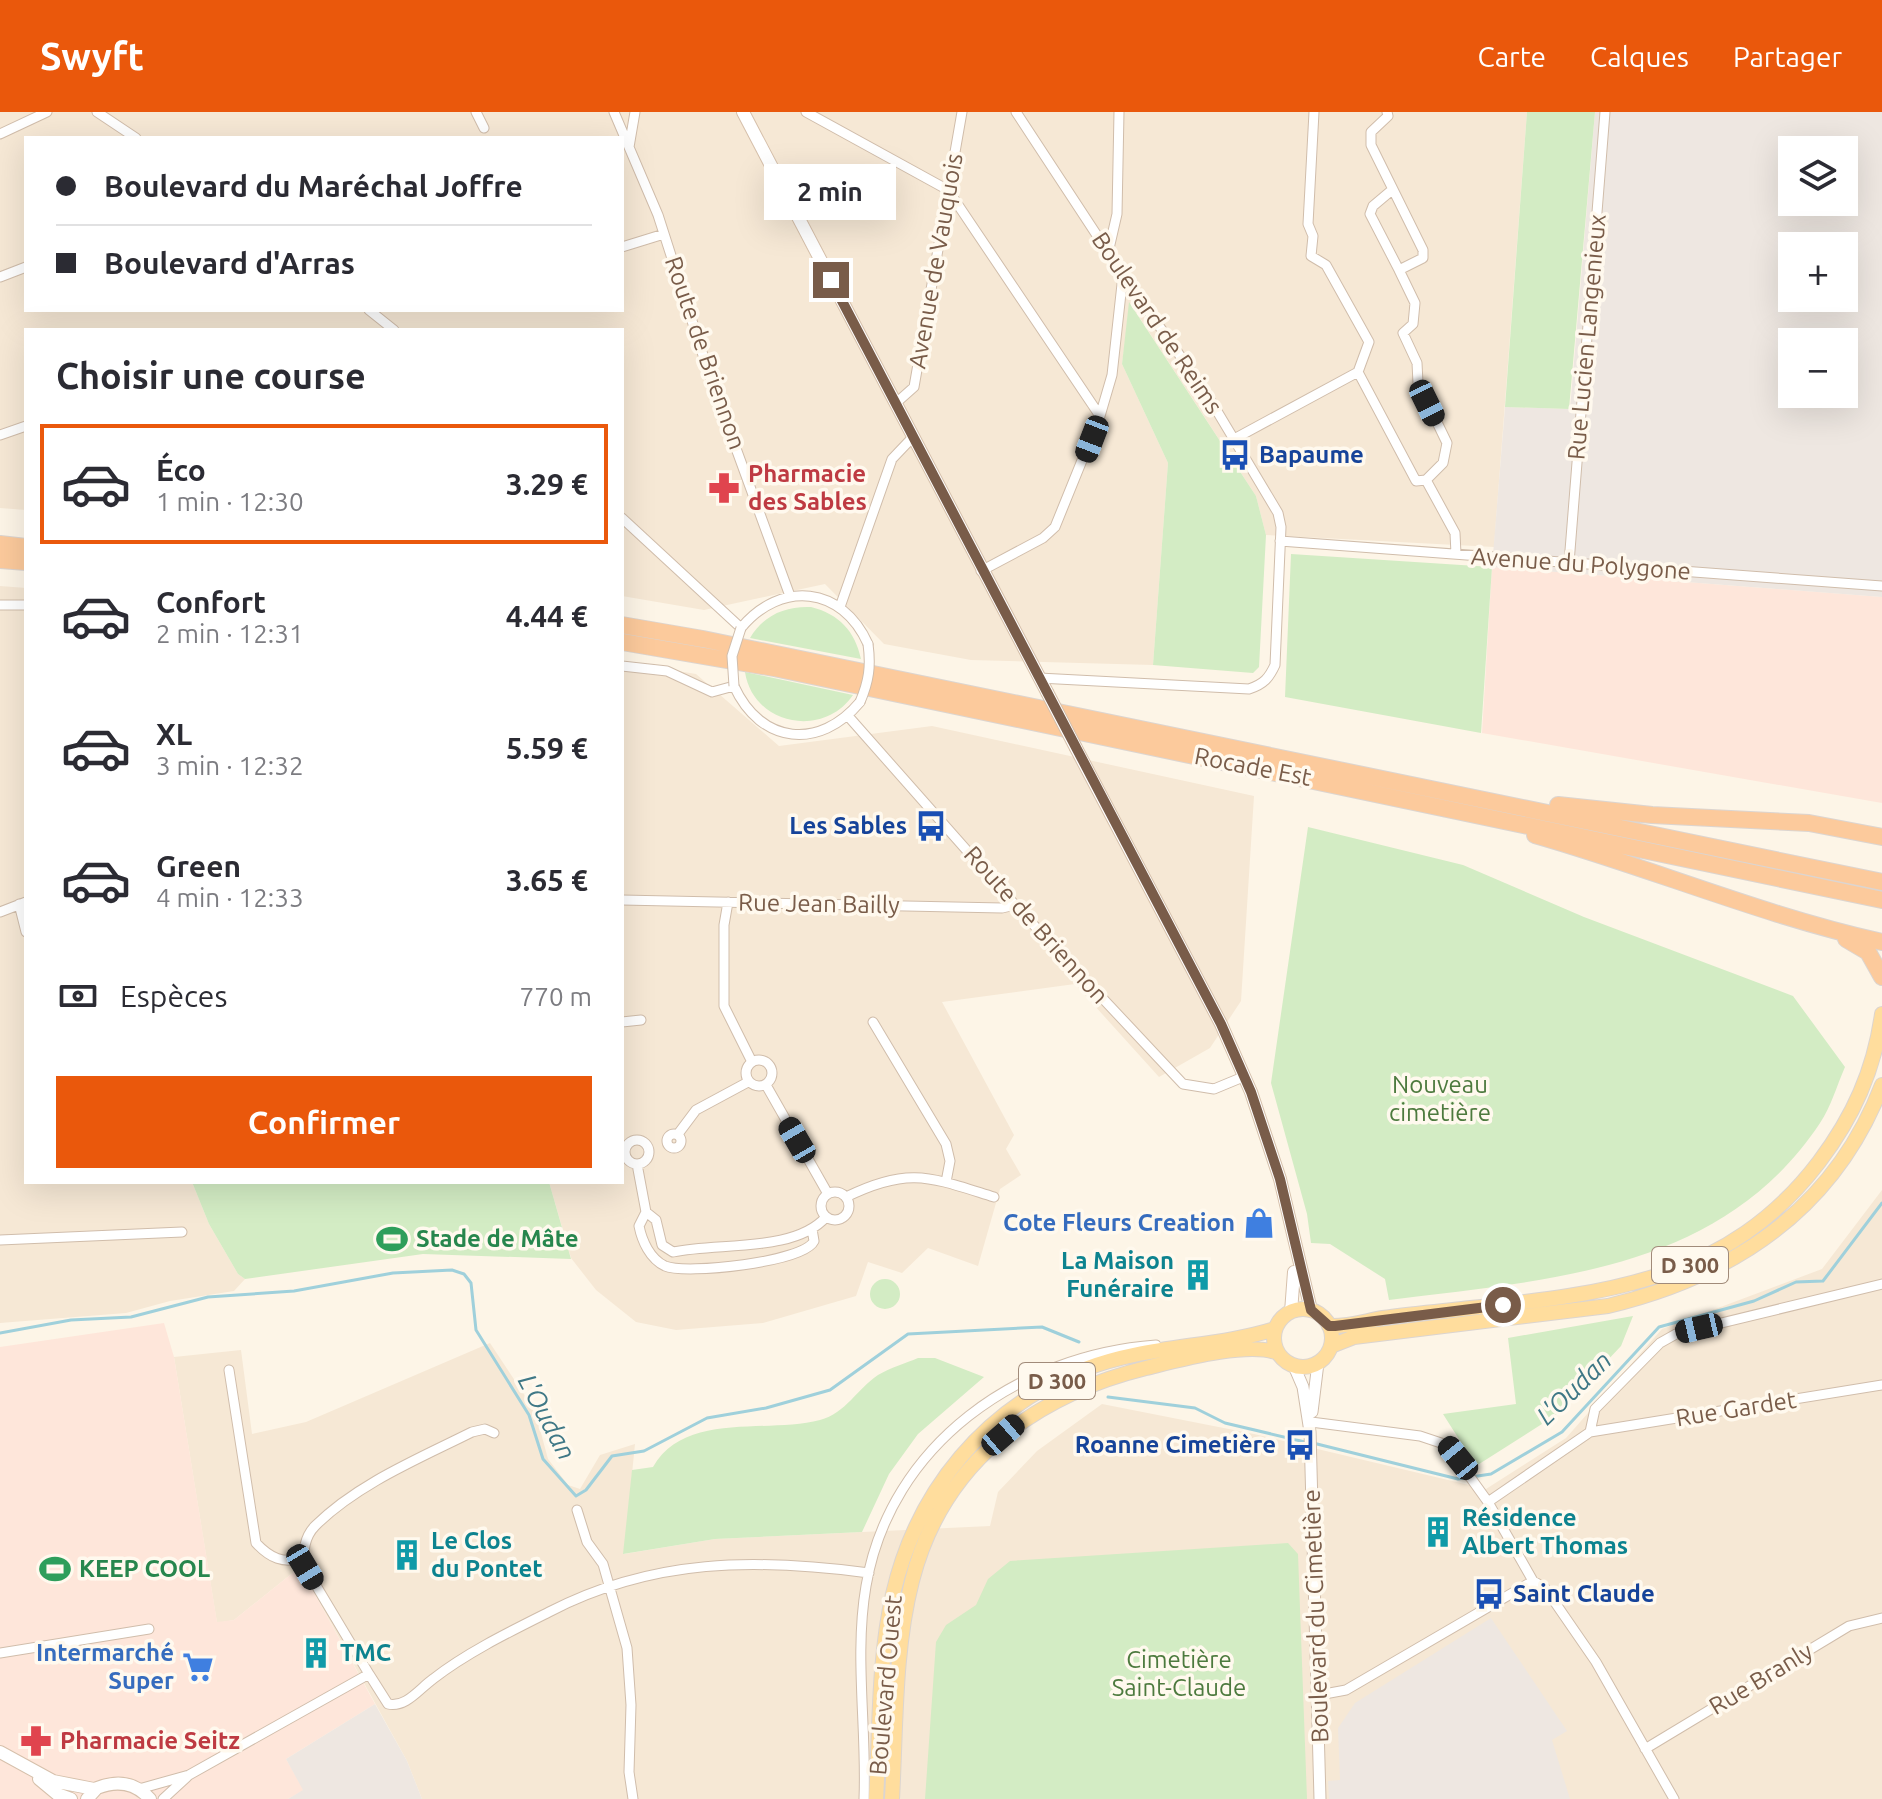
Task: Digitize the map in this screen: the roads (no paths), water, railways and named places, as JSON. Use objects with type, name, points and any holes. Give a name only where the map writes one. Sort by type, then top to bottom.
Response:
[{"type":"highway","points":[[0,544],[24,547]]},
{"type":"highway","points":[[0,560],[24,562]]},
{"type":"highway","name":"Rocade Est","points":[[624,625],[1533,809],[1880,891]]},
{"type":"highway","name":"Rocade Est","points":[[624,642],[789,671],[1486,815],[1880,891]]},
{"type":"highway","points":[[1533,809],[1559,805],[1652,815],[1768,819],[1877,833]]},
{"type":"highway","points":[[1486,815],[1501,826],[1612,856],[1823,929],[1882,942]]},
{"type":"highway","points":[[1823,929],[1868,952],[1882,977]]},
{"type":"main road","points":[[743,112],[1221,1024],[1280,1179],[1295,1253],[1311,1310],[1329,1326],[1331,1346],[1318,1363],[1294,1366],[1278,1353],[1274,1340],[1275,1329],[1291,1312],[1295,1253]]},
{"type":"main road","name":"D 300","points":[[1329,1326],[1562,1298],[1624,1286],[1659,1277],[1730,1246],[1802,1186],[1832,1145],[1865,1086],[1882,1014]]},
{"type":"main road","name":"D 300","points":[[1331,1346],[1354,1337],[1608,1306],[1647,1297],[1707,1274],[1737,1259],[1813,1197],[1860,1132],[1882,1085]]},
{"type":"main road","points":[[1291,1312],[1311,1310]]},
{"type":"main road","name":"Boulevard Ouest","points":[[892,1799],[903,1641],[915,1570],[940,1513],[990,1446],[1046,1404],[1095,1381],[1206,1356],[1220,1347],[1275,1329]]},
{"type":"main road","name":"Boulevard Ouest","points":[[876,1799],[892,1596],[909,1538],[949,1470],[995,1421],[1044,1387],[1087,1368],[1129,1356],[1220,1347],[1278,1353]]},
{"type":"main road","points":[[0,1752],[27,1769],[91,1794],[122,1783],[139,1789],[150,1799]]},
{"type":"main road","points":[[27,1769],[58,1797],[71,1799]]},
{"type":"street","points":[[0,134],[47,112]]},
{"type":"street","points":[[97,112],[133,136]]},
{"type":"street","points":[[476,112],[484,128]]},
{"type":"street","name":"Route de Briennon","points":[[614,112],[664,234],[711,380],[790,596]]},
{"type":"street","points":[[629,147],[635,112]]},
{"type":"street","points":[[806,112],[948,190],[1100,416]]},
{"type":"street","name":"Avenue de Vauquois","points":[[896,403],[914,387],[962,112]]},
{"type":"street","name":"Boulevard de Reims","points":[[1016,112],[1234,439],[1278,513],[1280,541],[1275,665],[1270,678],[1249,689],[1039,678]]},
{"type":"street","points":[[1108,253],[1117,214],[1119,112]]},
{"type":"street","points":[[1234,439],[1358,372],[1369,342],[1326,265],[1311,256],[1313,236],[1308,224],[1314,112]]},
{"type":"street","points":[[1387,112],[1388,116],[1371,132],[1371,145],[1423,250],[1423,258],[1399,270]]},
{"type":"street","name":"Rue Lucien Langenieux","points":[[1569,563],[1605,112]]},
{"type":"street","points":[[1358,372],[1416,481],[1426,480],[1443,463],[1448,453],[1447,443],[1418,383],[1417,363],[1403,333],[1413,324],[1415,303],[1370,214],[1373,206],[1392,190]]},
{"type":"street","points":[[624,246],[664,234]]},
{"type":"street","points":[[0,277],[24,268]]},
{"type":"street","points":[[981,571],[1043,538],[1055,527],[1100,416],[1112,375],[1123,275]]},
{"type":"street","points":[[372,312],[392,328]]},
{"type":"street","points":[[0,435],[24,427]]},
{"type":"street","points":[[840,607],[892,459],[912,438]]},
{"type":"street","points":[[1426,480],[1455,533],[1456,554]]},
{"type":"street","points":[[624,520],[741,628]]},
{"type":"street","name":"Avenue du Polygone","points":[[1280,541],[1882,586]]},
{"type":"street","points":[[807,595],[840,607],[861,630],[868,644],[871,664],[868,684],[860,702],[836,725],[808,734],[777,730],[751,713],[734,686],[732,656],[741,628],[763,607],[790,596],[807,595]]},
{"type":"street","points":[[0,605],[24,605]]},
{"type":"street","points":[[624,666],[667,671],[712,692],[734,686]]},
{"type":"street","name":"Route de Briennon","points":[[848,716],[1015,905],[1183,1084],[1197,1089],[1214,1089],[1243,1077]]},
{"type":"street","name":"Rue Jean Bailly","points":[[624,900],[1002,908],[1015,905]]},
{"type":"street","points":[[728,902],[723,939],[724,1006],[752,1062]]},
{"type":"street","points":[[0,912],[23,903]]},
{"type":"street","points":[[624,1022],[641,1020]]},
{"type":"street","points":[[873,1022],[946,1144],[950,1161],[946,1182]]},
{"type":"street","points":[[763,1060],[771,1067],[772,1079],[766,1085],[758,1087],[748,1082],[746,1071],[752,1062],[763,1060]]},
{"type":"street","points":[[648,1150],[668,1144],[670,1134],[678,1134],[696,1110],[748,1082]]},
{"type":"street","points":[[766,1085],[828,1194]]},
{"type":"street","points":[[648,1150],[637,1141],[624,1147],[626,1157],[637,1164],[646,1212],[639,1226],[640,1233],[656,1261],[668,1267],[688,1270],[775,1260],[803,1251],[814,1241],[812,1229]]},
{"type":"street","points":[[637,1164],[645,1161],[648,1150]]},
{"type":"street","points":[[846,1197],[890,1178],[915,1175],[994,1197]]},
{"type":"street","points":[[838,1192],[846,1197],[849,1207],[845,1216],[835,1220],[826,1217],[821,1202],[828,1194],[838,1192]]},
{"type":"street","points":[[646,1212],[656,1220],[662,1245],[673,1252],[704,1245],[748,1246],[778,1241],[812,1229],[826,1217]]},
{"type":"street","points":[[0,1240],[182,1232]]},
{"type":"street","points":[[1488,1502],[1590,1432],[1595,1409],[1660,1343],[1676,1334],[1882,1284]]},
{"type":"street","points":[[864,1799],[862,1620],[869,1573],[877,1540],[921,1463],[947,1433],[985,1402],[1025,1379],[1092,1353],[1220,1347]]},
{"type":"street","name":"Boulevard du Cimetière","points":[[1318,1363],[1311,1449],[1320,1799]]},
{"type":"street","name":"Boulevard du Cimetière","points":[[1294,1366],[1303,1387],[1311,1427]]},
{"type":"street","points":[[229,1370],[256,1543],[274,1559],[291,1562],[303,1558]]},
{"type":"street","name":"Rue Gardet","points":[[1590,1432],[1882,1385]]},
{"type":"street","points":[[1311,1427],[1420,1436],[1447,1445],[1488,1502],[1533,1581],[1545,1588],[1596,1662],[1674,1799]]},
{"type":"street","points":[[494,1433],[485,1429],[472,1432],[397,1470],[342,1505],[309,1534],[303,1558],[388,1704],[403,1704],[435,1677],[524,1626],[609,1587],[667,1571],[735,1563],[801,1564],[869,1573]]},
{"type":"street","points":[[577,1510],[587,1542],[603,1564],[630,1671],[627,1735],[633,1799]]},
{"type":"street","points":[[1319,1695],[1346,1690],[1533,1581]]},
{"type":"street","name":"Rue Branly","points":[[1645,1749],[1849,1626],[1882,1618]]},
{"type":"street","points":[[0,1653],[149,1629]]},
{"type":"street","points":[[163,1799],[189,1775],[369,1674]]},
{"type":"street","points":[[139,1789],[189,1775]]},
{"type":"waterway","name":"L'Oudan","points":[[1313,1443],[1458,1479],[1491,1474],[1562,1432],[1659,1327],[1754,1301],[1796,1282],[1823,1281],[1882,1203]]},
{"type":"waterway","name":"L'Oudan","points":[[0,1333],[71,1320],[131,1317],[208,1297],[294,1291],[393,1273],[452,1270],[464,1274],[471,1283],[476,1330],[529,1415],[543,1459],[576,1496],[586,1490],[612,1456],[644,1451],[707,1418],[766,1408],[830,1390],[908,1334],[1042,1327],[1079,1342]]},
{"type":"waterway","name":"L'Oudan","points":[[1108,1397],[1195,1408],[1225,1423],[1305,1442]]},
{"type":"place","name":"Bapaume","points":[[1235,455]]},
{"type":"place","name":"Pharmacie des Sables","points":[[724,488]]},
{"type":"place","name":"Les Sables","points":[[931,826]]},
{"type":"place","name":"Cote Fleurs Creation","points":[[1259,1223]]},
{"type":"place","name":"Stade de Mâte","points":[[392,1239]]},
{"type":"place","name":"La Maison Funéraire","points":[[1198,1275]]},
{"type":"place","name":"Roanne Cimetière","points":[[1300,1445]]},
{"type":"place","name":"Résidence Albert Thomas","points":[[1438,1532]]},
{"type":"place","name":"Le Clos du Pontet","points":[[407,1555]]},
{"type":"place","name":"KEEP COOL","points":[[55,1569]]},
{"type":"place","name":"Saint Claude","points":[[1489,1594]]},
{"type":"place","name":"TMC","points":[[316,1653]]},
{"type":"place","name":"Intermarché Super","points":[[198,1667]]},
{"type":"place","name":"Pharmacie Seitz","points":[[36,1741]]},
{"type":"park label","name":"Nouveau cimetière","points":[[1440,1099]]},
{"type":"park label","name":"Cimetière Saint-Claude","points":[[1179,1674]]}]
